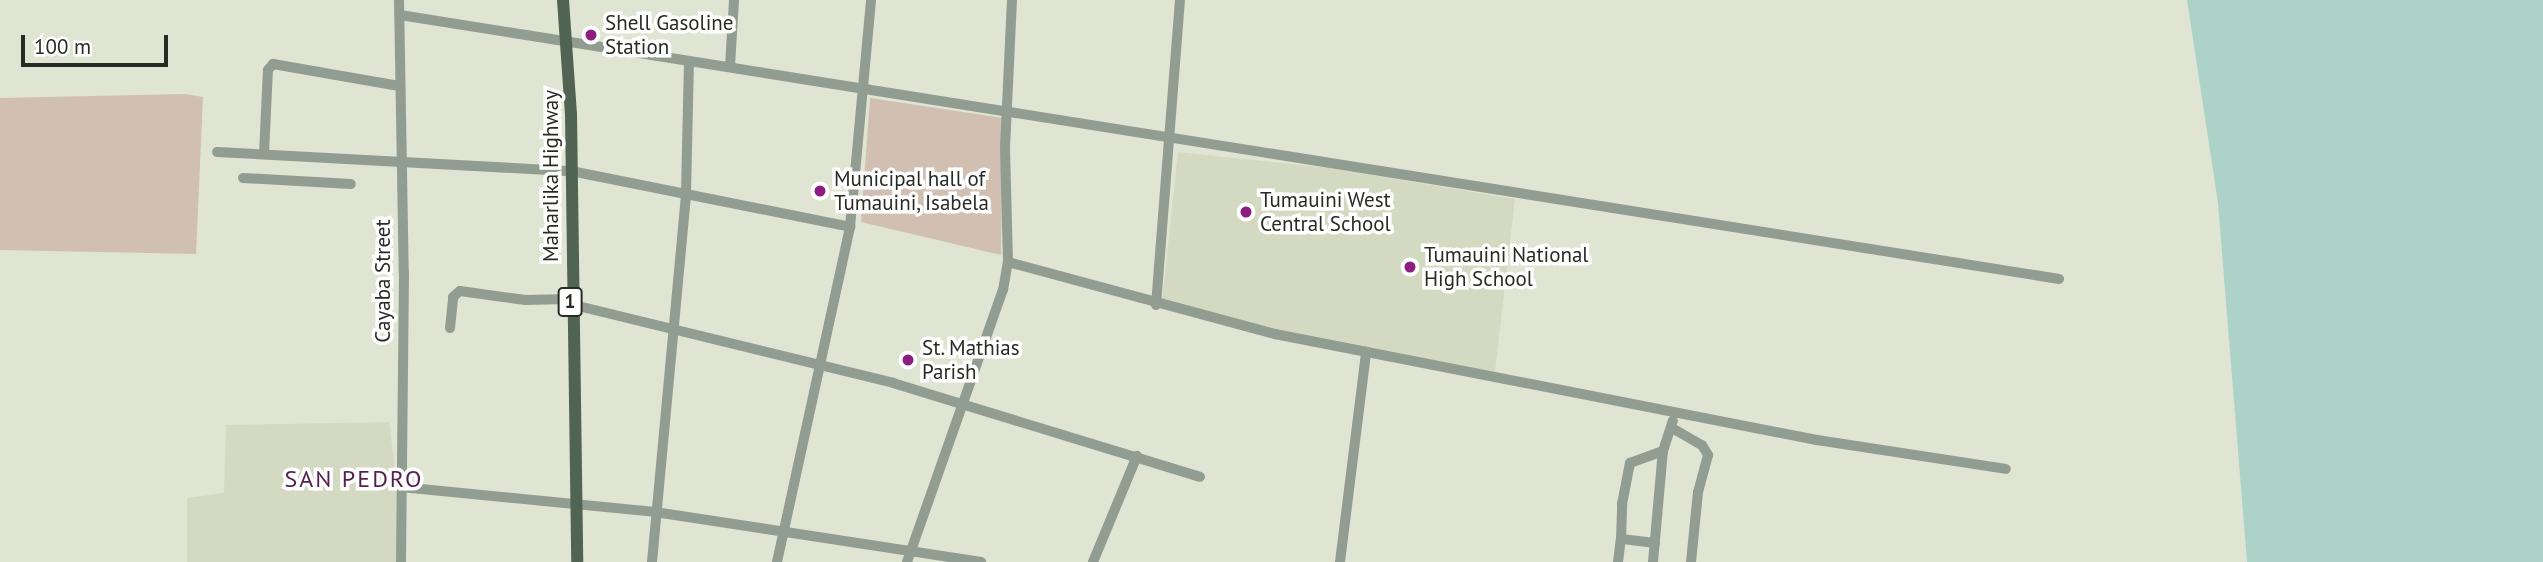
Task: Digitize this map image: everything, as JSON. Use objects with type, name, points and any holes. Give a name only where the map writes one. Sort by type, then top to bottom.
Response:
[{"type":"main road","name":"Maharlika Highway","points":[[563,0],[569,42],[570,301],[577,562]]},
{"type":"street","name":"Cayaba Street","points":[[399,0],[401,562]]},
{"type":"street","points":[[730,66],[734,0]]},
{"type":"street","points":[[777,562],[850,227],[866,89],[872,0]]},
{"type":"street","points":[[907,562],[998,309],[1007,262],[1007,110],[1012,0]]},
{"type":"street","points":[[1156,305],[1172,138],[1180,0]]},
{"type":"street","points":[[400,15],[2059,279]]},
{"type":"street","points":[[652,562],[686,193],[689,61]]},
{"type":"street","points":[[264,155],[268,70],[273,64],[399,86]]},
{"type":"street","points":[[217,152],[571,171],[850,227]]},
{"type":"street","points":[[274,178],[276,156]]},
{"type":"street","points":[[243,178],[351,184]]},
{"type":"street","points":[[1007,262],[1156,305],[1366,352],[1675,412],[2006,469]]},
{"type":"street","points":[[450,328],[453,297],[460,291],[525,300],[570,301],[675,330],[893,383],[1200,477]]},
{"type":"street","points":[[1340,562],[1366,352]]},
{"type":"street","points":[[1653,562],[1663,451],[1675,412]]},
{"type":"street","points":[[1672,428],[1702,445],[1708,455],[1698,492],[1691,562]]},
{"type":"street","points":[[1618,562],[1630,463],[1663,451]]},
{"type":"street","points":[[1093,562],[1137,456]]},
{"type":"street","points":[[401,487],[655,512],[784,529],[981,562]]},
{"type":"street","points":[[1621,539],[1655,543]]},
{"type":"shaded area","points":[[185,94],[203,97],[196,254],[0,250],[0,98]]},
{"type":"shaded area","points":[[870,98],[1003,118],[1001,255],[861,222]]},
{"type":"shaded area","points":[[1178,152],[1329,168],[1515,199],[1495,372],[1301,336],[1162,302]]},
{"type":"shaded area","points":[[389,422],[399,499],[399,562],[187,562],[187,498],[224,493],[226,425]]},
{"type":"water","points":[[2187,0],[2543,0],[2543,562],[2247,562],[2218,203]]},
{"type":"place","name":"Shell Gasoline Station","points":[[591,35]]},
{"type":"place","name":"Municipal hall of Tumauini, Isabela","points":[[820,191]]},
{"type":"place","name":"Tumauini West Central School","points":[[1246,212]]},
{"type":"place","name":"Tumauini National High School","points":[[1410,267]]},
{"type":"place","name":"St. Mathias Parish","points":[[908,360]]},
{"type":"district","name":"SAN PEDRO","points":[[354,479]]}]
